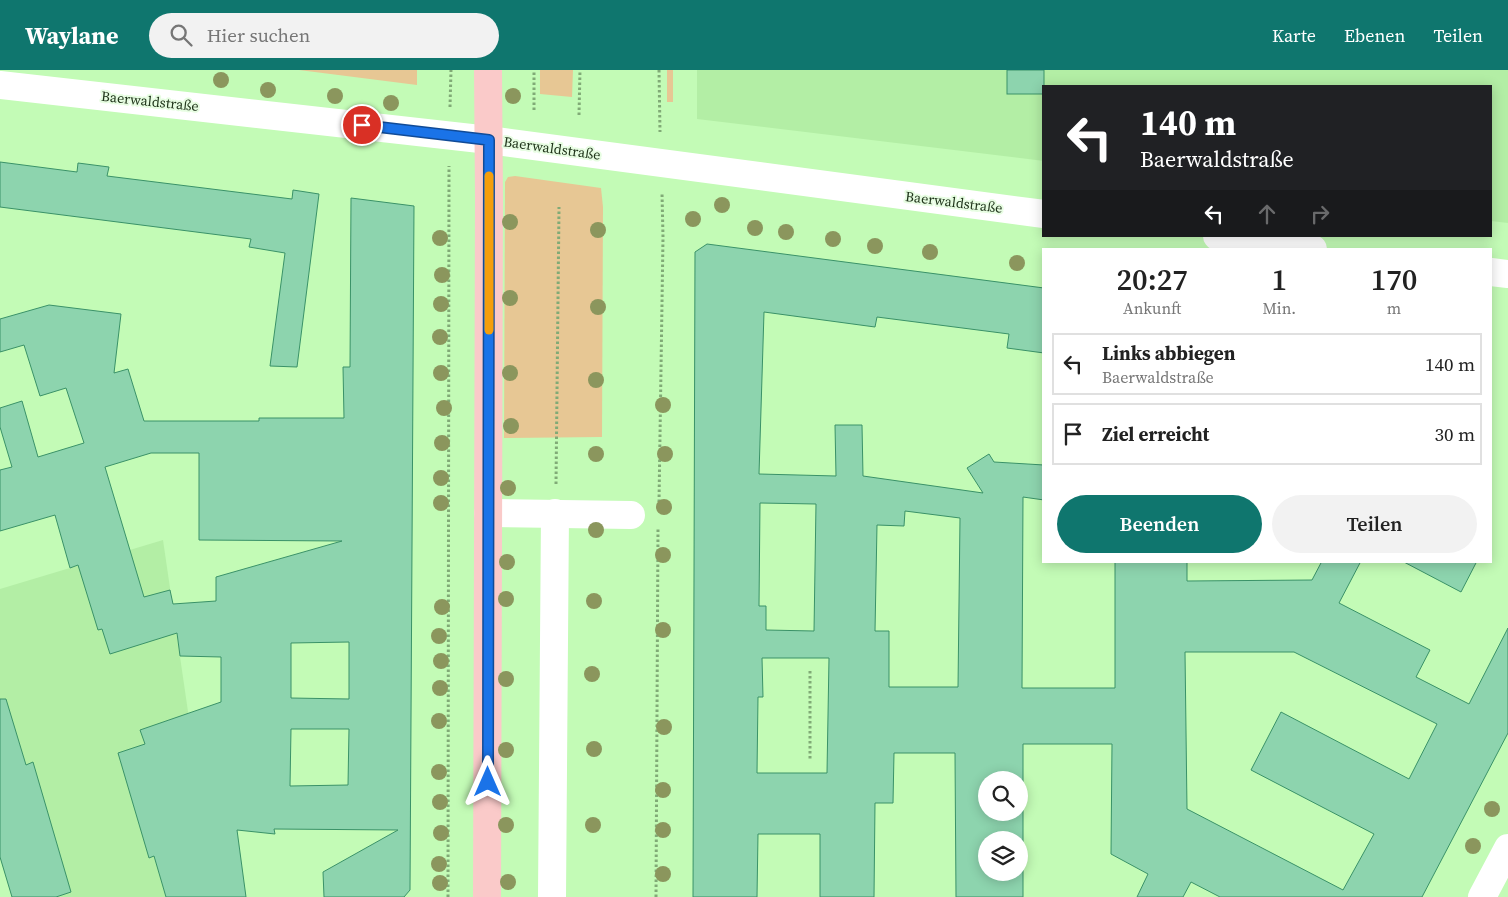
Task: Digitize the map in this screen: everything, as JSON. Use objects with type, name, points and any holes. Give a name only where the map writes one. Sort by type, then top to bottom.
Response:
[{"type":"main road","points":[[487,897],[488,70]]},
{"type":"street","name":"Baerwaldstraße","points":[[0,84],[489,140],[1042,214]]},
{"type":"street","points":[[1224,237],[1305,248]]},
{"type":"street","points":[[1492,272],[1508,274]]},
{"type":"street","points":[[488,513],[631,515]]},
{"type":"street","points":[[552,897],[555,513]]},
{"type":"street","points":[[1482,897],[1508,848]]},
{"type":"path","points":[[450,88],[451,70]]},
{"type":"path","points":[[534,70],[534,110]]},
{"type":"path","points":[[579,115],[580,70]]},
{"type":"path","points":[[659,112],[660,70]]},
{"type":"path","points":[[555,513],[559,207]]},
{"type":"path","points":[[448,208],[448,897]]},
{"type":"path","points":[[659,510],[663,237]]},
{"type":"path","points":[[656,897],[659,520]]},
{"type":"path","points":[[810,671],[810,759]]},
{"type":"shaded area","points":[[299,70],[417,70],[417,85]]},
{"type":"shaded area","points":[[540,70],[573,70],[572,97],[540,94]]},
{"type":"shaded area","points":[[667,70],[673,70],[673,102],[667,102]]},
{"type":"shaded area","points":[[697,70],[1508,70],[1508,223],[1492,221],[1492,85],[1042,85],[1042,161],[697,119]]},
{"type":"shaded area","points":[[515,176],[601,188],[603,207],[602,437],[504,438],[505,182],[508,177]]},
{"type":"shaded area","points":[[163,540],[215,897],[12,897],[0,857],[0,589]]},
{"type":"building","points":[[1007,70],[1044,70],[1042,94],[1007,94]]},
{"type":"building","points":[[0,162],[77,172],[78,163],[109,167],[107,176],[292,199],[293,190],[319,194],[297,367],[270,366],[285,253],[249,247],[251,239],[0,207]]},
{"type":"building","points":[[351,198],[414,206],[410,890],[404,897],[324,897],[323,872],[398,830],[274,829],[275,834],[237,830],[246,897],[166,897],[154,856],[149,858],[118,753],[145,744],[140,730],[221,702],[221,657],[180,656],[177,633],[110,654],[102,629],[98,630],[78,565],[70,568],[55,515],[0,531],[0,470],[12,467],[0,427],[0,408],[22,401],[38,457],[84,443],[66,388],[40,396],[24,345],[0,352],[0,319],[49,305],[121,314],[114,373],[128,369],[144,421],[259,421],[259,418],[344,418],[343,367],[350,367]],"holes":[[[151,453],[199,453],[199,540],[342,541],[216,577],[216,601],[173,604],[170,590],[144,597],[105,467]],[[349,642],[349,699],[291,698],[291,643]],[[291,729],[349,729],[348,785],[290,786]]]},
{"type":"building","points":[[707,244],[1042,288],[1042,353],[1007,348],[1009,334],[877,317],[875,327],[764,312],[759,474],[836,476],[835,425],[862,425],[863,476],[983,493],[967,468],[989,454],[994,462],[1042,465],[1042,500],[1023,497],[1022,688],[1115,688],[1115,563],[1187,563],[1187,581],[1312,580],[1321,563],[1360,563],[1339,603],[1430,650],[1416,677],[1469,704],[1508,628],[1508,733],[1422,897],[1220,897],[1191,882],[1183,897],[1137,897],[1148,874],[1111,854],[1112,744],[1023,744],[1023,771],[978,771],[978,821],[1023,821],[1023,831],[978,831],[978,881],[1023,881],[1023,897],[956,897],[955,753],[894,753],[893,803],[875,803],[874,897],[820,897],[820,834],[758,834],[757,897],[693,897],[695,252]],"holes":[[[760,503],[816,504],[814,631],[766,630],[766,606],[759,606]],[[905,511],[960,518],[958,687],[889,687],[889,631],[875,631],[877,525],[904,526]],[[1185,652],[1294,652],[1437,724],[1409,779],[1281,712],[1251,770],[1374,834],[1343,890],[1187,809]],[[762,658],[829,658],[827,773],[757,773],[758,697],[763,697]]]},
{"type":"building","points":[[1406,563],[1476,563],[1461,592]]},
{"type":"building","points":[[0,699],[6,699],[26,765],[33,762],[71,892],[56,897],[12,897],[0,857]]},
{"type":"slow traffic","points":[[489,176],[489,330]]},
{"type":"route","points":[[362,125],[489,140],[488,782]]}]
